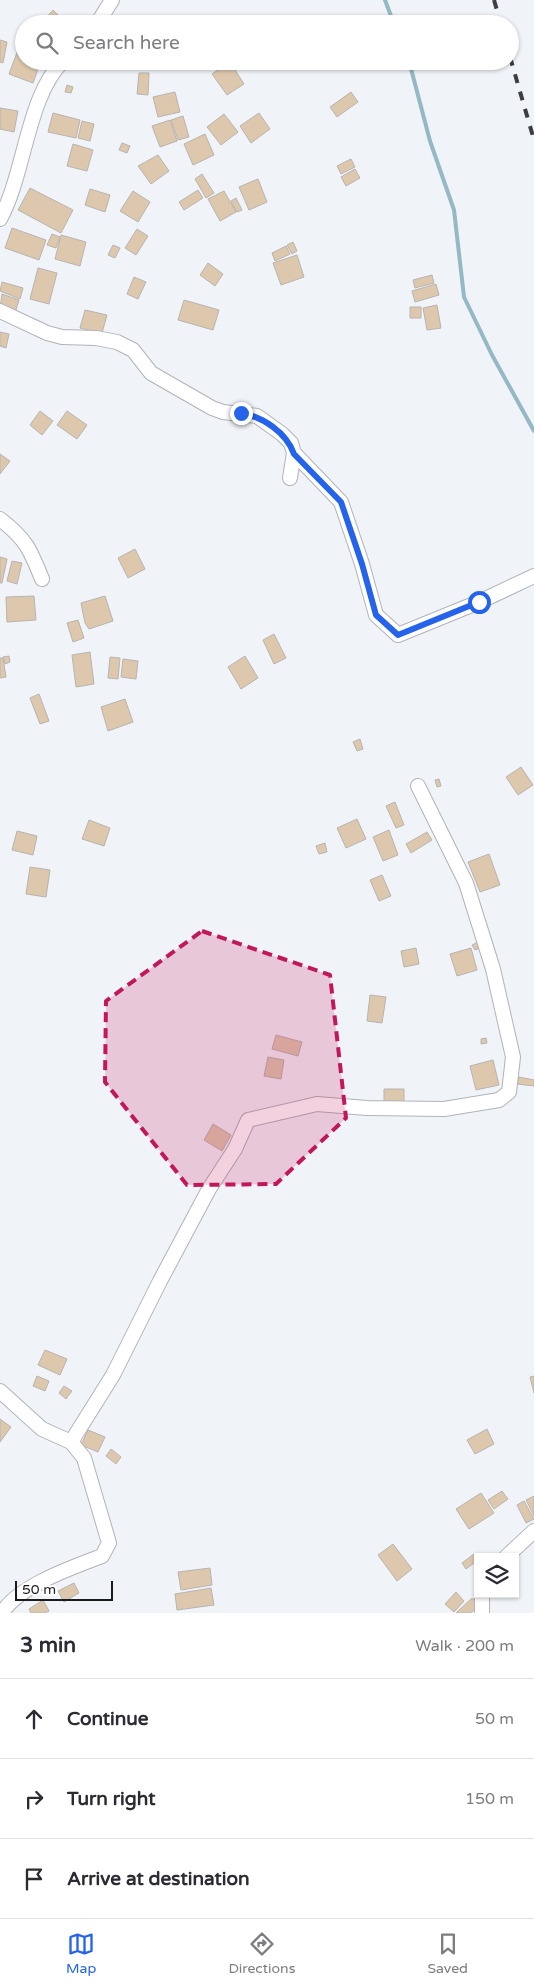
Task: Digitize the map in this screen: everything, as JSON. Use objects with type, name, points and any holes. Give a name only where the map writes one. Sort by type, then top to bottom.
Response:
[{"type":"street","points":[[103,15],[112,0]]},
{"type":"street","points":[[0,219],[24,152],[37,106],[54,70]]},
{"type":"street","points":[[0,311],[47,333],[62,337],[96,338],[118,342],[133,350],[151,373],[212,408],[223,412],[257,416],[282,434],[290,443],[294,454],[341,502],[362,564],[376,615],[398,635],[479,602],[534,576]]},
{"type":"street","points":[[290,478],[294,454]]},
{"type":"street","points":[[0,520],[20,534],[31,550],[42,579]]},
{"type":"street","points":[[70,1442],[113,1375],[160,1281],[209,1189],[235,1149],[248,1120],[317,1104],[367,1108],[444,1108],[499,1100],[509,1092],[513,1056],[506,1020],[490,961],[466,883],[418,786]]},
{"type":"street","points":[[0,1391],[42,1429],[70,1442],[84,1458],[108,1543],[102,1556],[50,1577],[7,1605],[2,1613]]},
{"type":"street","points":[[510,1553],[534,1531]]},
{"type":"street","points":[[482,1598],[482,1613]]},
{"type":"highlighted area","points":[[202,931],[330,975],[346,1118],[276,1184],[187,1185],[105,1082],[106,1001]]},
{"type":"building","points":[[53,10],[58,15],[48,15]]},
{"type":"building","points":[[0,40],[7,42],[3,63],[0,62]]},
{"type":"building","points":[[15,58],[15,70],[38,70],[33,83],[9,74]]},
{"type":"building","points":[[218,70],[235,70],[244,84],[227,95],[212,74]]},
{"type":"building","points":[[139,73],[149,73],[148,95],[137,94]]},
{"type":"building","points":[[67,85],[73,87],[71,93],[65,92]]},
{"type":"building","points":[[175,92],[180,112],[158,117],[153,97]]},
{"type":"building","points":[[351,92],[358,102],[337,117],[330,107]]},
{"type":"building","points":[[0,108],[18,111],[14,132],[0,129]]},
{"type":"building","points":[[53,113],[80,120],[76,138],[48,132]]},
{"type":"building","points":[[259,113],[270,129],[251,143],[240,126]]},
{"type":"building","points":[[224,114],[238,132],[221,145],[207,127]]},
{"type":"building","points":[[183,116],[189,137],[178,140],[171,120]]},
{"type":"building","points":[[170,120],[177,141],[160,147],[152,126]]},
{"type":"building","points":[[82,121],[94,124],[90,141],[78,138]]},
{"type":"building","points":[[205,134],[214,155],[193,165],[184,144]]},
{"type":"building","points":[[122,143],[130,146],[127,153],[119,150]]},
{"type":"building","points":[[73,144],[93,150],[87,171],[67,166]]},
{"type":"building","points":[[158,155],[169,171],[151,184],[138,166]]},
{"type":"building","points":[[351,159],[355,167],[341,174],[337,166]]},
{"type":"building","points":[[355,169],[360,178],[346,186],[341,177]]},
{"type":"building","points":[[202,174],[214,193],[206,198],[195,179]]},
{"type":"building","points":[[258,179],[267,202],[249,210],[239,187]]},
{"type":"building","points":[[30,188],[73,210],[61,233],[18,210]]},
{"type":"building","points":[[90,189],[110,195],[105,212],[85,205]]},
{"type":"building","points":[[198,190],[203,198],[184,210],[179,202]]},
{"type":"building","points":[[133,191],[150,202],[138,222],[120,211]]},
{"type":"building","points":[[224,191],[236,212],[220,221],[208,199]]},
{"type":"building","points":[[236,198],[242,210],[237,212],[231,201]]},
{"type":"building","points":[[12,228],[46,240],[39,260],[5,248]]},
{"type":"building","points":[[137,229],[148,236],[136,255],[125,248]]},
{"type":"building","points":[[52,234],[60,237],[56,248],[47,245]]},
{"type":"building","points":[[61,235],[86,242],[80,266],[55,259]]},
{"type":"building","points":[[293,242],[297,251],[292,254],[287,245]]},
{"type":"building","points":[[113,245],[120,248],[115,258],[108,255]]},
{"type":"building","points":[[286,246],[290,254],[275,261],[272,253]]},
{"type":"building","points":[[297,255],[304,277],[281,285],[273,263]]},
{"type":"building","points":[[208,263],[223,274],[215,286],[200,275]]},
{"type":"building","points":[[38,268],[57,273],[49,304],[30,299]]},
{"type":"building","points":[[432,275],[434,283],[415,288],[413,280]]},
{"type":"building","points":[[134,277],[146,282],[138,299],[127,294]]},
{"type":"building","points":[[2,282],[23,288],[20,299],[0,291]]},
{"type":"building","points":[[436,284],[439,295],[415,302],[412,291]]},
{"type":"building","points":[[2,294],[19,300],[15,313],[0,308]]},
{"type":"building","points":[[184,300],[219,310],[213,330],[178,320]]},
{"type":"building","points":[[437,305],[441,328],[427,330],[423,308]]},
{"type":"building","points":[[410,307],[421,307],[421,318],[410,318]]},
{"type":"building","points":[[85,310],[107,315],[102,333],[80,328]]},
{"type":"building","points":[[0,332],[9,334],[6,348],[0,346]]},
{"type":"building","points":[[40,411],[53,421],[42,435],[30,425]]},
{"type":"building","points":[[67,411],[87,425],[77,439],[57,425]]},
{"type":"building","points":[[0,454],[10,461],[0,474]]},
{"type":"building","points":[[135,549],[145,569],[128,578],[118,558]]},
{"type":"building","points":[[0,557],[7,559],[2,583],[0,583]]},
{"type":"building","points":[[12,561],[22,563],[17,584],[7,581]]},
{"type":"building","points":[[34,596],[36,620],[7,622],[6,597]]},
{"type":"building","points":[[105,596],[113,621],[89,629],[85,623],[81,603]]},
{"type":"building","points":[[78,620],[84,638],[73,642],[67,623]]},
{"type":"building","points":[[274,634],[286,658],[274,664],[263,640]]},
{"type":"building","points":[[90,652],[94,684],[76,687],[72,655]]},
{"type":"building","points":[[9,656],[10,662],[5,664],[3,657]]},
{"type":"building","points":[[245,656],[258,678],[241,689],[228,667]]},
{"type":"building","points":[[110,657],[120,658],[118,679],[108,678]]},
{"type":"building","points":[[0,658],[3,658],[6,677],[0,678]]},
{"type":"building","points":[[123,659],[138,661],[136,679],[121,677]]},
{"type":"building","points":[[39,694],[49,721],[40,724],[30,698]]},
{"type":"building","points":[[125,699],[133,722],[108,731],[101,707]]},
{"type":"building","points":[[360,739],[363,749],[357,751],[353,742]]},
{"type":"building","points":[[521,767],[533,785],[518,795],[506,777]]},
{"type":"building","points":[[439,779],[441,786],[437,787],[435,780]]},
{"type":"building","points":[[395,802],[404,825],[396,828],[386,806]]},
{"type":"building","points":[[357,819],[366,839],[346,848],[337,828]]},
{"type":"building","points":[[89,820],[110,828],[104,846],[82,839]]},
{"type":"building","points":[[389,830],[398,855],[383,861],[373,837]]},
{"type":"building","points":[[17,831],[37,836],[33,855],[12,850]]},
{"type":"building","points":[[427,832],[432,840],[411,853],[406,844]]},
{"type":"building","points":[[325,843],[327,852],[319,854],[316,846]]},
{"type":"building","points":[[489,854],[500,885],[480,892],[468,862]]},
{"type":"building","points":[[30,867],[50,870],[46,897],[26,894]]},
{"type":"building","points":[[382,875],[391,896],[379,901],[370,880]]},
{"type":"building","points":[[480,941],[483,947],[475,950],[472,945]]},
{"type":"building","points":[[416,948],[419,964],[404,967],[401,951]]},
{"type":"building","points":[[471,948],[477,970],[457,976],[450,954]]},
{"type":"building","points":[[370,995],[386,997],[382,1023],[367,1021]]},
{"type":"building","points":[[276,1035],[302,1042],[298,1056],[272,1049]]},
{"type":"building","points":[[486,1038],[487,1043],[481,1044],[481,1039]]},
{"type":"building","points":[[268,1057],[284,1060],[281,1079],[264,1076]]},
{"type":"building","points":[[493,1060],[499,1085],[476,1090],[470,1066]]},
{"type":"building","points":[[519,1077],[534,1080],[534,1086],[517,1084]]},
{"type":"building","points":[[384,1089],[404,1089],[404,1103],[384,1103]]},
{"type":"building","points":[[213,1124],[231,1135],[222,1151],[204,1140]]},
{"type":"building","points":[[45,1350],[67,1359],[60,1375],[38,1365]]},
{"type":"building","points":[[37,1376],[49,1381],[45,1391],[33,1386]]},
{"type":"building","points":[[534,1376],[534,1393],[530,1377]]},
{"type":"building","points":[[64,1386],[72,1391],[66,1399],[59,1393]]},
{"type":"building","points":[[0,1419],[11,1427],[0,1442]]},
{"type":"building","points":[[487,1429],[494,1444],[475,1454],[467,1440]]},
{"type":"building","points":[[88,1430],[105,1437],[98,1452],[81,1445]]},
{"type":"building","points":[[111,1449],[121,1457],[116,1464],[106,1456]]},
{"type":"building","points":[[502,1491],[508,1499],[494,1509],[488,1500]]},
{"type":"building","points":[[481,1493],[494,1513],[469,1529],[456,1509]]},
{"type":"building","points":[[534,1496],[534,1516],[526,1500]]},
{"type":"building","points":[[524,1501],[534,1519],[526,1523],[517,1505]]},
{"type":"building","points":[[393,1544],[412,1569],[397,1581],[378,1555]]},
{"type":"building","points":[[474,1554],[474,1563],[466,1569],[462,1563]]},
{"type":"building","points":[[210,1568],[212,1585],[181,1590],[178,1572]]},
{"type":"building","points":[[74,1583],[79,1593],[64,1602],[58,1591]]},
{"type":"building","points":[[211,1588],[214,1605],[177,1610],[175,1594]]},
{"type":"building","points":[[456,1592],[464,1601],[454,1612],[445,1604]]},
{"type":"building","points":[[472,1598],[479,1605],[471,1613],[456,1613]]},
{"type":"building","points":[[43,1600],[49,1611],[45,1613],[31,1613],[29,1609]]},
{"type":"waterway","points":[[385,0],[391,15]]},
{"type":"waterway","points":[[411,70],[430,141],[454,210],[464,297],[492,355],[534,431]]},
{"type":"railway","points":[[494,0],[498,15]]},
{"type":"railway","points":[[514,70],[534,140]]},
{"type":"route","points":[[241,413],[257,416],[282,434],[290,443],[294,454],[341,502],[362,564],[376,615],[398,635],[479,602]]}]
